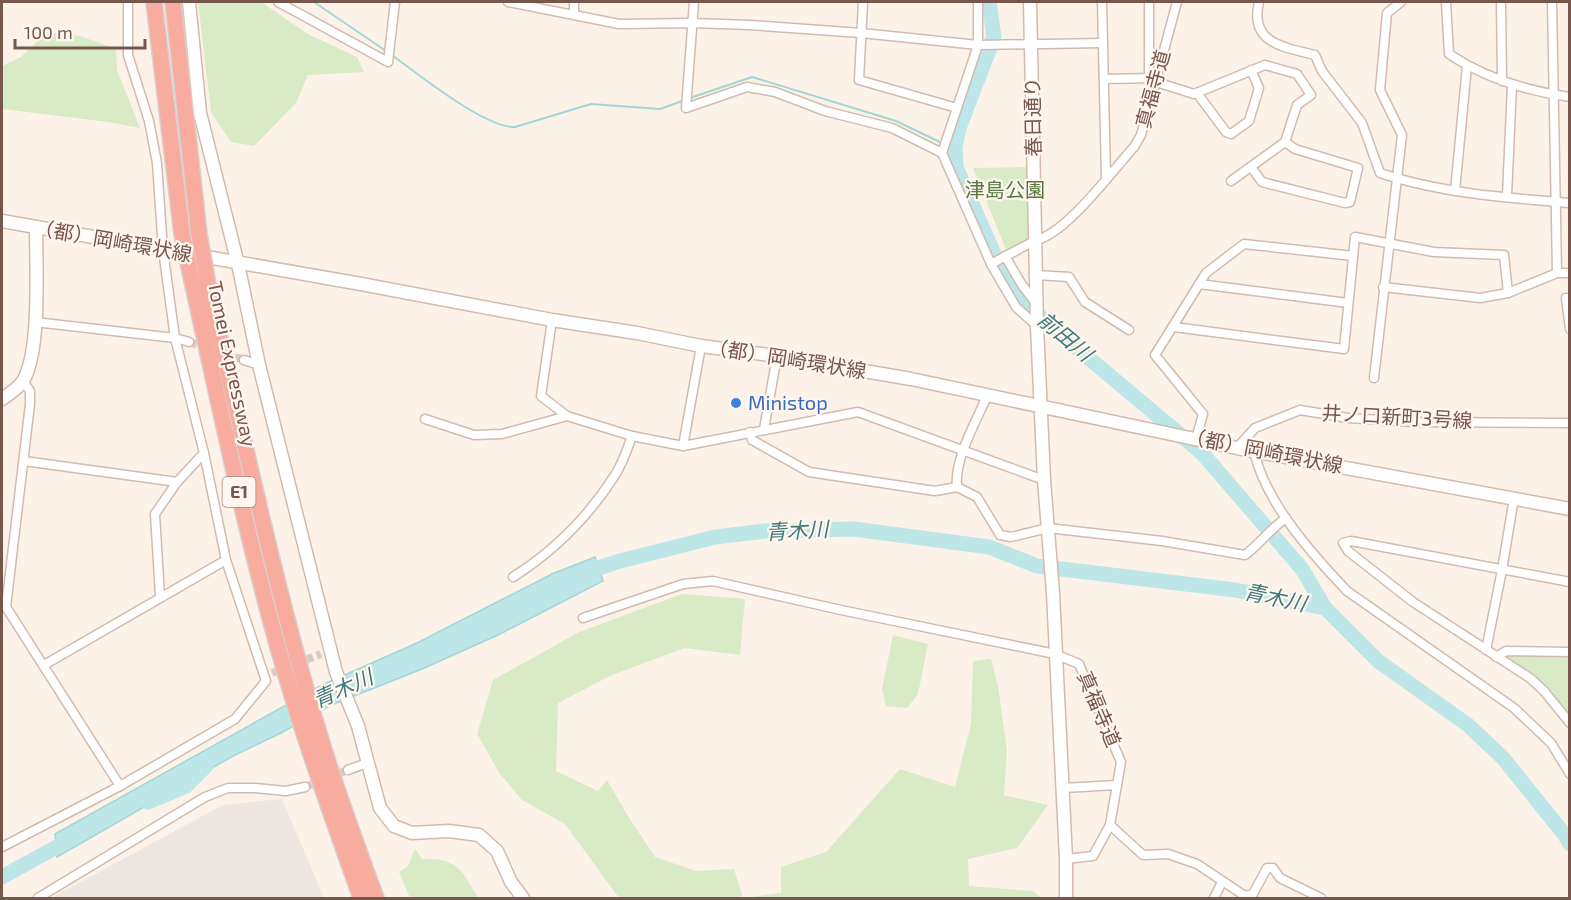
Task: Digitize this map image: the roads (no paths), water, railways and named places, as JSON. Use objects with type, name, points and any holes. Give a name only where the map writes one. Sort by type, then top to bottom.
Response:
[{"type":"highway","name":"Tomei Expressway","points":[[154,2],[182,234],[202,290]]},
{"type":"highway","name":"Tomei Expressway","points":[[173,2],[199,234],[202,290],[247,529],[361,898]]},
{"type":"highway","name":"Tomei Expressway","points":[[316,747],[376,898]]},
{"type":"street","points":[[128,2],[128,55],[149,122],[157,163],[163,250],[175,338],[204,453],[226,560],[266,681]]},
{"type":"street","points":[[189,2],[200,113],[238,264],[326,655],[336,672],[358,726],[380,808],[394,826],[412,833],[449,831],[479,835],[497,851],[511,882],[523,898]]},
{"type":"street","points":[[278,2],[388,62],[395,2]]},
{"type":"street","points":[[508,2],[619,24],[692,23],[861,33],[978,45],[1103,43]]},
{"type":"street","points":[[574,2],[574,14]]},
{"type":"street","points":[[694,2],[686,108],[747,87],[775,93],[825,111],[892,128],[942,153],[991,264],[1016,307],[1037,326],[1063,788],[1066,898]]},
{"type":"street","points":[[863,2],[859,80],[957,108]]},
{"type":"street","points":[[942,153],[978,45],[978,2]]},
{"type":"street","name":"春日通り","points":[[1030,2],[1037,326]]},
{"type":"street","points":[[1102,2],[1106,178]]},
{"type":"street","points":[[1149,2],[1154,79]]},
{"type":"street","name":"真福寺道","points":[[991,264],[1043,238],[1069,220],[1139,140],[1177,2]]},
{"type":"street","points":[[1259,2],[1256,15],[1265,37],[1276,45],[1315,56],[1322,71],[1362,123],[1380,173],[1455,191],[1569,203]]},
{"type":"street","points":[[1374,378],[1402,135],[1380,90],[1387,13],[1401,2]]},
{"type":"street","points":[[1446,2],[1449,54],[1467,66],[1512,85],[1569,98]]},
{"type":"street","points":[[1501,2],[1502,81]]},
{"type":"street","points":[[1552,2],[1557,273]]},
{"type":"street","points":[[1104,79],[1154,79],[1192,94],[1265,65],[1294,73],[1311,93],[1297,105],[1285,142],[1231,181]]},
{"type":"street","points":[[1455,191],[1467,66]]},
{"type":"street","points":[[1197,93],[1226,132],[1231,134],[1249,121],[1259,88],[1251,70]]},
{"type":"street","points":[[1507,196],[1512,85]]},
{"type":"street","points":[[1251,167],[1262,182],[1345,203],[1350,202],[1358,168],[1294,149],[1285,142]]},
{"type":"street","name":"（都）岡崎環状線","points":[[2,221],[701,346],[777,356],[911,379],[1237,448],[1569,508]]},
{"type":"street","points":[[2,399],[23,381],[32,359],[35,322],[36,227]]},
{"type":"street","points":[[1174,327],[1344,349],[1355,237],[1434,252],[1504,255],[1508,293]]},
{"type":"street","points":[[1195,439],[1203,414],[1155,356],[1206,273],[1244,244],[1353,256]]},
{"type":"street","points":[[1005,256],[1036,304]]},
{"type":"street","points":[[1383,287],[1480,298],[1508,293],[1557,273],[1569,273]]},
{"type":"street","points":[[1036,274],[1069,278],[1085,302],[1129,330]]},
{"type":"street","points":[[1200,284],[1348,303]]},
{"type":"street","points":[[1569,298],[1566,298],[1569,329]]},
{"type":"street","points":[[552,320],[541,396],[567,417],[632,436],[683,446],[858,412],[1044,480]]},
{"type":"street","points":[[35,322],[175,338],[189,342]]},
{"type":"street","points":[[683,446],[701,346]]},
{"type":"street","points":[[764,429],[777,356]]},
{"type":"street","points":[[244,360],[259,365]]},
{"type":"street","points":[[23,381],[30,391],[24,461],[4,609],[44,665],[120,786]]},
{"type":"street","points":[[957,487],[956,476],[963,451],[987,396]]},
{"type":"street","name":"井ノ口新町3号線","points":[[1237,448],[1255,428],[1300,410],[1348,418],[1414,422],[1569,423]]},
{"type":"street","points":[[425,419],[474,435],[502,434],[567,417]]},
{"type":"street","points":[[750,432],[752,440],[809,472],[935,491],[957,487],[977,497],[1000,535],[1011,537],[1048,529],[1162,541],[1245,555],[1286,518]]},
{"type":"street","points":[[513,577],[532,565],[581,522],[617,473],[632,436]]},
{"type":"street","points":[[1254,451],[1258,469],[1286,518],[1327,570],[1347,591],[1514,708],[1551,743],[1569,774]]},
{"type":"street","points":[[160,596],[155,514],[177,482],[204,453]]},
{"type":"street","points":[[24,461],[177,482]]},
{"type":"street","points":[[1486,651],[1503,570],[1514,498]]},
{"type":"street","points":[[1569,582],[1351,541],[1343,543],[1348,551],[1413,602],[1530,678],[1544,691],[1569,722]]},
{"type":"street","points":[[44,665],[226,560]]},
{"type":"street","name":"真福寺道","points":[[583,618],[682,584],[712,581],[1055,654],[1079,664],[1121,762],[1110,825],[1093,855],[1066,859]]},
{"type":"street","points":[[1496,657],[1506,651],[1569,652]]},
{"type":"street","points":[[2,847],[120,786],[235,719],[272,673]]},
{"type":"street","points":[[348,770],[367,763]]},
{"type":"street","points":[[1063,788],[1117,785]]},
{"type":"street","points":[[38,898],[205,796],[228,788],[286,790],[305,786]]},
{"type":"street","points":[[1110,825],[1143,855],[1168,854],[1197,864],[1245,896],[1253,894],[1267,868],[1273,868],[1280,878],[1321,898]]},
{"type":"street","points":[[1214,898],[1222,882]]},
{"type":"water","points":[[595,557],[603,581],[498,635],[422,669],[329,706],[233,756],[57,857],[55,834],[322,685],[417,643],[552,574]]},
{"type":"waterway","points":[[314,2],[386,51]]},
{"type":"waterway","name":"前田川","points":[[989,2],[994,37],[959,128],[955,148],[956,167],[994,254],[1021,299],[1202,453],[1302,569],[1325,608]]},
{"type":"waterway","points":[[393,56],[470,110],[502,125],[515,127],[591,104],[660,109],[685,100]]},
{"type":"waterway","points":[[690,98],[752,77],[896,121],[942,143]]},
{"type":"waterway","name":"前田川","points":[[948,145],[955,148]]},
{"type":"waterway","name":"青木川","points":[[580,574],[620,561],[715,537],[765,531],[854,529],[989,547],[1037,566],[1235,590],[1325,608],[1378,661],[1468,725],[1503,758],[1570,844]]},
{"type":"waterway","name":"青木川","points":[[148,802],[186,786],[206,766]]},
{"type":"waterway","name":"青木川","points":[[2,877],[73,838]]},
{"type":"tunnel","points":[[189,342],[244,360]]},
{"type":"tunnel","points":[[272,673],[321,654]]},
{"type":"tunnel","points":[[305,787],[348,770]]},
{"type":"place","name":"Ministop","points":[[736,403]]},
{"type":"park label","name":"津島公園","points":[[1005,190]]}]
